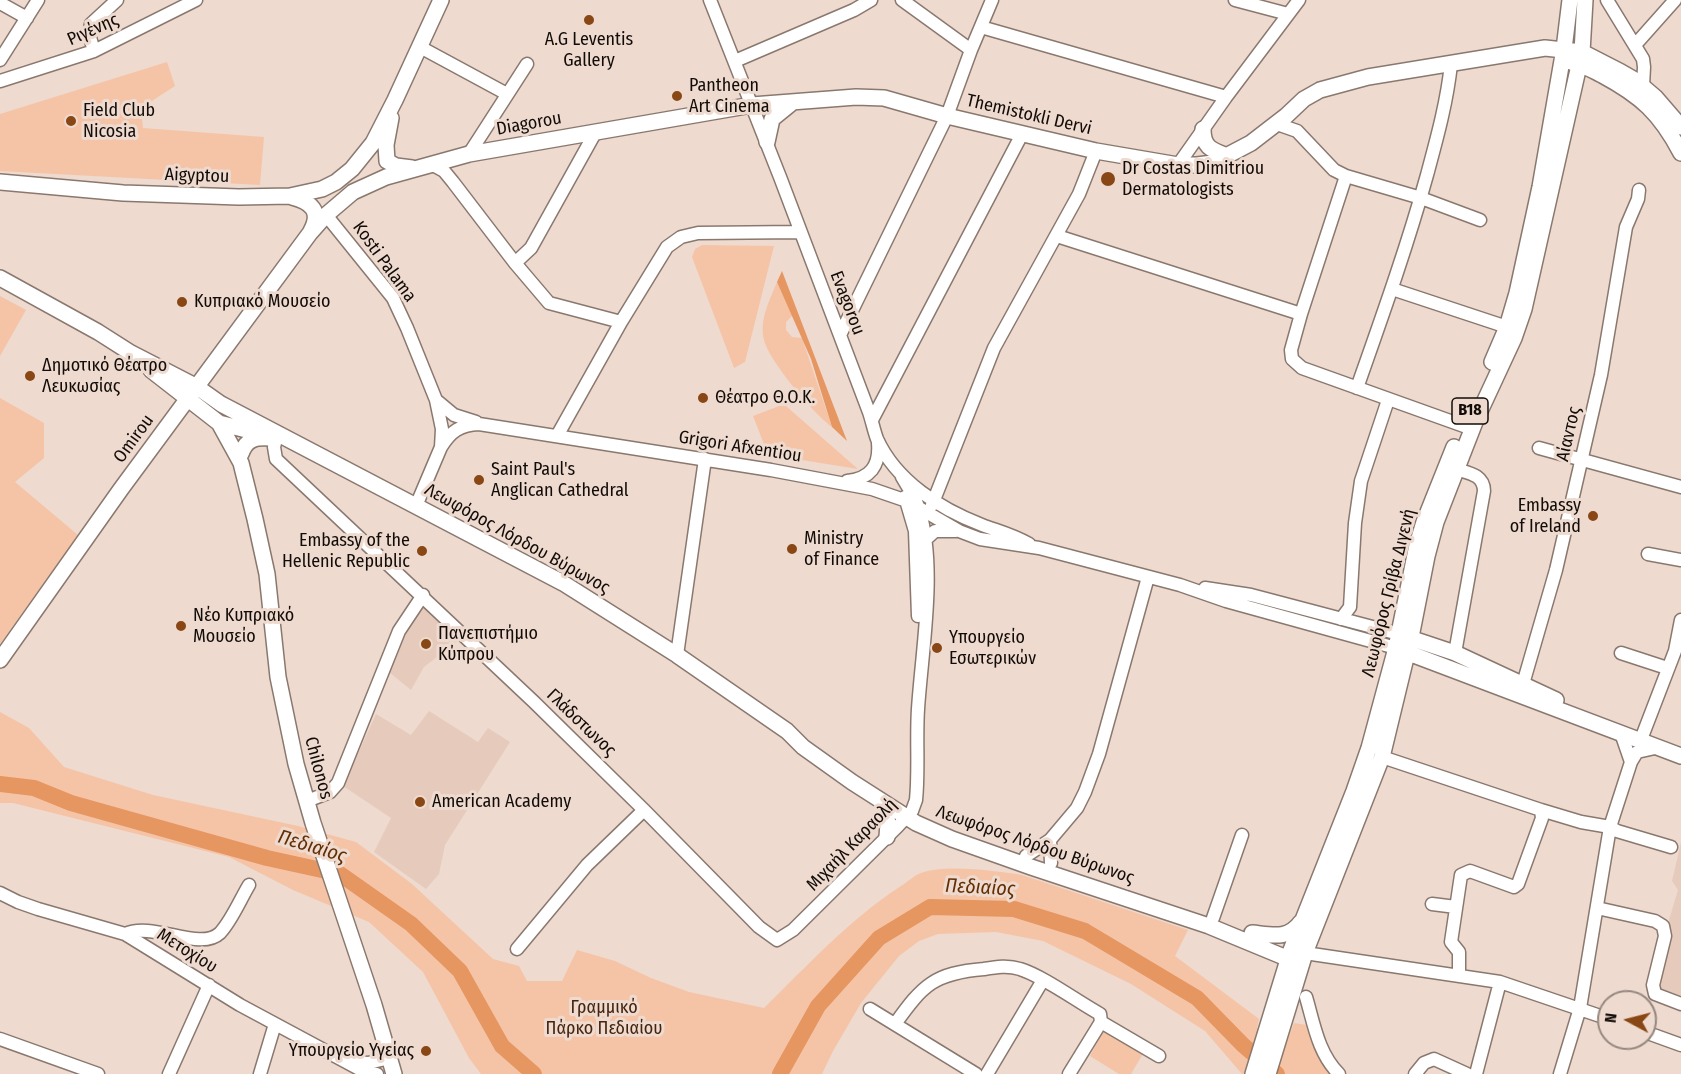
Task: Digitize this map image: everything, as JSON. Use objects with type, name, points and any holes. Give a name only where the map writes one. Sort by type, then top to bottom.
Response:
[{"type":"main road","points":[[415,169],[390,164],[386,156],[389,129],[395,100],[441,0]]},
{"type":"main road","name":"B18","points":[[1563,54],[1570,0]]},
{"type":"main road","name":"B18","points":[[1580,58],[1585,0]]},
{"type":"main road","name":"Themistokli Dervi","points":[[752,105],[856,97],[877,98],[1096,151],[1178,165],[1213,162],[1227,156],[1251,143],[1281,120],[1341,94],[1450,68],[1563,54],[1580,58]]},
{"type":"main road","name":"Λεωφόρος Γρίβα Διγενή","points":[[1296,957],[1382,757],[1403,643],[1415,554],[1424,522],[1507,327],[1517,293],[1540,187],[1563,54]]},
{"type":"main road","points":[[1580,58],[1650,106],[1680,149]]},
{"type":"main road","points":[[1580,58],[1621,72],[1642,86],[1660,102],[1681,127]]},
{"type":"main road","name":"Λεωφόρος Γρίβα Διγενή","points":[[1253,1074],[1272,1037],[1296,957],[1305,916],[1369,748],[1403,643],[1436,522],[1456,469],[1522,316],[1580,58]]},
{"type":"main road","points":[[1570,104],[1585,84],[1599,80],[1612,81]]},
{"type":"main road","name":"Aigyptou","points":[[0,182],[123,193],[239,197],[290,196],[313,192],[330,185],[359,163],[373,143],[395,100]]},
{"type":"main road","points":[[767,142],[772,119],[793,102]]},
{"type":"main road","points":[[1660,102],[1681,115]]},
{"type":"main road","name":"Diagorou","points":[[326,215],[353,192],[386,177],[465,155],[752,105]]},
{"type":"main road","points":[[1203,129],[1205,144],[1212,150],[1227,156]]},
{"type":"main road","points":[[326,215],[334,191],[344,176]]},
{"type":"main road","points":[[290,196],[307,201],[313,208],[315,221],[310,234]]},
{"type":"main road","name":"Omirou","points":[[0,660],[192,393],[326,215]]},
{"type":"main road","points":[[0,278],[98,332],[192,393]]},
{"type":"main road","name":"Λεωφόρος Λόρδου Βύρωνος","points":[[192,393],[221,404],[563,583],[677,655],[787,731],[803,747],[884,804],[1026,856],[1213,918],[1252,933],[1296,957]]},
{"type":"main road","name":"Λεωφόρος Λόρδου Βύρωνος","points":[[192,393],[219,423],[260,432],[312,451]]},
{"type":"main road","name":"Chilonos","points":[[221,404],[235,427],[267,574],[278,677],[307,801],[394,1074]]},
{"type":"main road","points":[[219,423],[241,458]]},
{"type":"main road","points":[[241,458],[244,446],[250,440],[276,439]]},
{"type":"main road","points":[[1403,643],[1455,653],[1562,703],[1578,716]]},
{"type":"main road","points":[[1403,643],[1508,692],[1681,756]]},
{"type":"main road","name":"Λεωφόρος Λόρδου Βύρωνος","points":[[787,731],[808,740],[909,814],[952,839],[1296,957]]},
{"type":"main road","points":[[884,804],[888,823],[887,837]]},
{"type":"main road","points":[[1252,933],[1275,936],[1288,934],[1305,916]]},
{"type":"main road","name":"Λεωφόρος Γρίβα Διγενή","points":[[1268,1074],[1272,1037]]},
{"type":"street","points":[[0,60],[38,0]]},
{"type":"street","points":[[94,51],[89,34],[91,24],[117,0]]},
{"type":"street","name":"Ριγένης","points":[[0,81],[94,51],[196,0]]},
{"type":"street","name":"Evagorou","points":[[710,0],[767,142],[880,444],[902,477],[933,500],[968,519],[1007,533],[1032,546]]},
{"type":"street","points":[[735,61],[854,10],[872,0]]},
{"type":"street","points":[[902,0],[971,50]]},
{"type":"street","points":[[840,335],[947,116],[992,0]]},
{"type":"street","points":[[1235,0],[1288,14]]},
{"type":"street","points":[[1178,165],[1299,0]]},
{"type":"street","points":[[1607,0],[1644,63],[1642,86]]},
{"type":"street","points":[[1635,45],[1675,0]]},
{"type":"street","points":[[0,3],[27,18]]},
{"type":"street","points":[[981,27],[1226,97]]},
{"type":"street","points":[[420,47],[507,94]]},
{"type":"street","points":[[453,182],[456,165],[527,64]]},
{"type":"street","points":[[1358,388],[1420,198],[1443,115],[1450,68]]},
{"type":"street","points":[[1281,120],[1297,130],[1325,163],[1334,170],[1480,220]]},
{"type":"street","points":[[515,263],[531,248],[596,133]]},
{"type":"street","points":[[872,420],[1022,134]]},
{"type":"street","points":[[954,528],[935,510],[933,500],[994,348],[1079,194],[1096,151]]},
{"type":"street","points":[[433,165],[444,171],[549,303],[621,322]]},
{"type":"street","points":[[1346,176],[1301,314],[1291,350],[1292,359],[1302,368],[1464,426]]},
{"type":"street","name":"Αίαντος","points":[[1523,684],[1556,570],[1582,460],[1601,375],[1623,238],[1638,199],[1639,190]]},
{"type":"street","name":"Kosti Palama","points":[[326,215],[393,298],[436,400],[442,429],[441,447],[416,506]]},
{"type":"street","points":[[557,436],[621,322],[667,247],[675,240],[698,233],[800,232]]},
{"type":"street","points":[[1057,236],[1301,314]]},
{"type":"street","points":[[1392,289],[1507,327]]},
{"type":"street","points":[[436,400],[454,415],[479,424]]},
{"type":"street","points":[[1341,619],[1350,607],[1357,504],[1364,468],[1388,400]]},
{"type":"street","name":"Grigori Afxentiou","points":[[441,447],[455,429],[464,425],[479,424],[705,459],[835,481],[884,492],[913,504],[954,528],[993,542],[1032,546]]},
{"type":"street","name":"Γλάδστωνος","points":[[276,439],[274,447],[276,459],[423,595],[644,810],[765,933]]},
{"type":"street","points":[[835,481],[855,480],[872,472],[878,460],[880,444]]},
{"type":"street","name":"Μιχαήλ Καραολή","points":[[880,444],[889,469],[913,504],[921,671]]},
{"type":"street","points":[[1539,448],[1681,487]]},
{"type":"street","points":[[677,655],[705,459]]},
{"type":"street","points":[[1455,653],[1484,491],[1482,481],[1476,476],[1456,469]]},
{"type":"street","name":"Μιχαήλ Καραολή","points":[[765,933],[777,940],[793,930],[909,814],[916,800],[918,721],[926,614],[925,540],[902,477]]},
{"type":"street","points":[[925,540],[939,530],[954,528]]},
{"type":"street","points":[[1032,546],[1179,585],[1226,601],[1403,643]]},
{"type":"street","points":[[1648,554],[1681,560]]},
{"type":"street","points":[[1026,856],[1050,840],[1077,808],[1092,774],[1148,577]]},
{"type":"street","points":[[1179,585],[1251,595],[1341,619],[1403,643]]},
{"type":"street","points":[[307,801],[330,792],[338,783],[399,631],[423,595]]},
{"type":"street","points":[[1640,742],[1667,668],[1678,652],[1681,620]]},
{"type":"street","points":[[1621,653],[1667,668]]},
{"type":"street","points":[[1621,734],[1631,762]]},
{"type":"street","points":[[1560,1074],[1580,1008],[1610,827],[1631,762],[1637,753],[1655,747]]},
{"type":"street","points":[[1382,757],[1542,810],[1581,822],[1610,827],[1671,847]]},
{"type":"street","points":[[518,949],[586,865],[644,810]]},
{"type":"street","points":[[1459,975],[1460,955],[1451,942],[1461,874],[1470,871],[1514,887],[1518,884],[1542,818],[1542,810]]},
{"type":"street","points":[[1213,918],[1242,835]]},
{"type":"street","points":[[1050,840],[1051,863]]},
{"type":"street","points":[[125,934],[146,930],[200,940],[213,938],[222,930],[249,885]]},
{"type":"street","name":"Μετοχίου","points":[[0,893],[38,909],[125,934],[240,1005],[372,1074]]},
{"type":"street","points":[[1432,904],[1456,907]]},
{"type":"street","points":[[1597,908],[1655,921],[1663,926],[1665,936],[1653,985],[1654,990],[1661,997],[1681,1004]]},
{"type":"street","points":[[1296,957],[1459,975],[1500,982],[1597,1014]]},
{"type":"street","points":[[895,1024],[922,989],[933,981],[955,972],[1013,967],[1043,980],[1100,1014],[1101,1023],[1069,1074]]},
{"type":"street","points":[[987,1074],[1043,980]]},
{"type":"street","points":[[1476,1074],[1500,982]]},
{"type":"street","points":[[169,1074],[209,985]]},
{"type":"street","points":[[1306,997],[1323,1053],[1329,1064],[1339,1074]]},
{"type":"street","points":[[870,1009],[976,1074]]},
{"type":"street","points":[[1101,1023],[1159,1056]]},
{"type":"street","points":[[260,1074],[275,1024]]},
{"type":"street","points":[[1657,1036],[1681,1045]]},
{"type":"street","points":[[0,1039],[98,1074]]},
{"type":"street","name":"Μετοχίου","points":[[346,1062],[368,1064],[390,1059]]},
{"type":"street","points":[[1415,1074],[1424,1063],[1434,1059],[1467,1074]]},
{"type":"shaded area","points":[[782,271],[847,441],[832,427],[811,359],[777,282]]},
{"type":"shaded area","name":"Πανεπιστήμιο Κύπρου","points":[[426,606],[459,640],[424,667],[411,690],[389,672],[407,624]]},
{"type":"shaded area","name":"American Academy","points":[[429,711],[478,742],[488,728],[510,742],[445,845],[439,874],[426,889],[374,852],[391,818],[343,786],[376,714],[411,735]]},
{"type":"shaded area","points":[[1681,842],[1681,1000],[1661,993],[1658,987],[1670,937],[1669,920],[1678,890],[1672,881]]},
{"type":"green space","name":"Field Club Nicosia","points":[[167,62],[175,86],[141,108],[143,128],[264,137],[260,185],[0,171],[0,114]]},
{"type":"green space","points":[[702,245],[774,246],[745,362],[734,368],[692,257],[695,249]]},
{"type":"green space","points":[[777,282],[793,315],[786,322],[786,330],[792,337],[802,338],[832,427],[814,411],[793,386],[774,361],[764,340],[764,317]]},
{"type":"green space","points":[[0,296],[26,310],[0,356]]},
{"type":"green space","points":[[0,398],[44,423],[44,458],[15,482],[78,535],[0,644]]},
{"type":"green space","points":[[779,406],[786,406],[858,469],[783,457],[769,457],[753,416]]},
{"type":"green space","name":"Γραμμικό Πάρκο Πεδιαίου","points":[[0,712],[29,728],[64,767],[153,795],[298,826],[356,842],[412,884],[493,959],[519,966],[527,981],[562,981],[577,950],[615,961],[689,992],[764,1008],[862,915],[915,876],[932,870],[945,869],[998,872],[1022,875],[1188,930],[1175,956],[1259,1019],[1257,1028],[1284,1049],[1294,1023],[1307,1025],[1323,1064],[1332,1074],[1242,1074],[1205,1031],[1131,984],[1043,941],[996,932],[938,934],[919,941],[899,956],[861,1003],[822,1074],[481,1074],[469,1058],[423,972],[369,922],[293,890],[229,857],[13,803],[0,803]]},
{"type":"green space","points":[[1105,1029],[1144,1052],[1131,1074],[1119,1074],[1090,1056]]},
{"type":"waterway","name":"Πεδιαίος","points":[[0,784],[34,788],[71,803],[267,858],[340,874],[411,924],[460,971],[502,1046],[534,1074]]},
{"type":"waterway","name":"Πεδιαίος","points":[[780,1074],[818,1006],[879,938],[930,907],[1014,909],[1085,931],[1197,998],[1243,1045],[1277,1074]]},
{"type":"place","name":"A.G Leventis Gallery","points":[[589,20]]},
{"type":"place","name":"Pantheon Art Cinema","points":[[677,96]]},
{"type":"place","name":"Field Club Nicosia","points":[[71,121]]},
{"type":"place","name":"Dr Costas Dimitriou Dermatologists","points":[[1108,179]]},
{"type":"place","name":"Κυπριακό Μουσείο","points":[[182,302]]},
{"type":"place","name":"Δημοτικό Θέατρο Λευκωσίας","points":[[30,376]]},
{"type":"place","name":"Θέατρο Θ.Ο.Κ.","points":[[703,398]]},
{"type":"place","name":"Saint Paul's Anglican Cathedral","points":[[479,480]]},
{"type":"place","name":"Embassy of Ireland","points":[[1593,516]]},
{"type":"place","name":"Ministry of Finance","points":[[792,549]]},
{"type":"place","name":"Embassy of the Hellenic Republic","points":[[422,551]]},
{"type":"place","name":"Νέο Κυπριακό Μουσείο","points":[[181,626]]},
{"type":"place","name":"Πανεπιστήμιο Κύπρου","points":[[426,644]]},
{"type":"place","name":"Υπουργείο Εσωτερικών","points":[[937,648]]},
{"type":"place","name":"American Academy","points":[[420,802]]},
{"type":"place","name":"Υπουργείο Υγείας","points":[[426,1051]]}]
